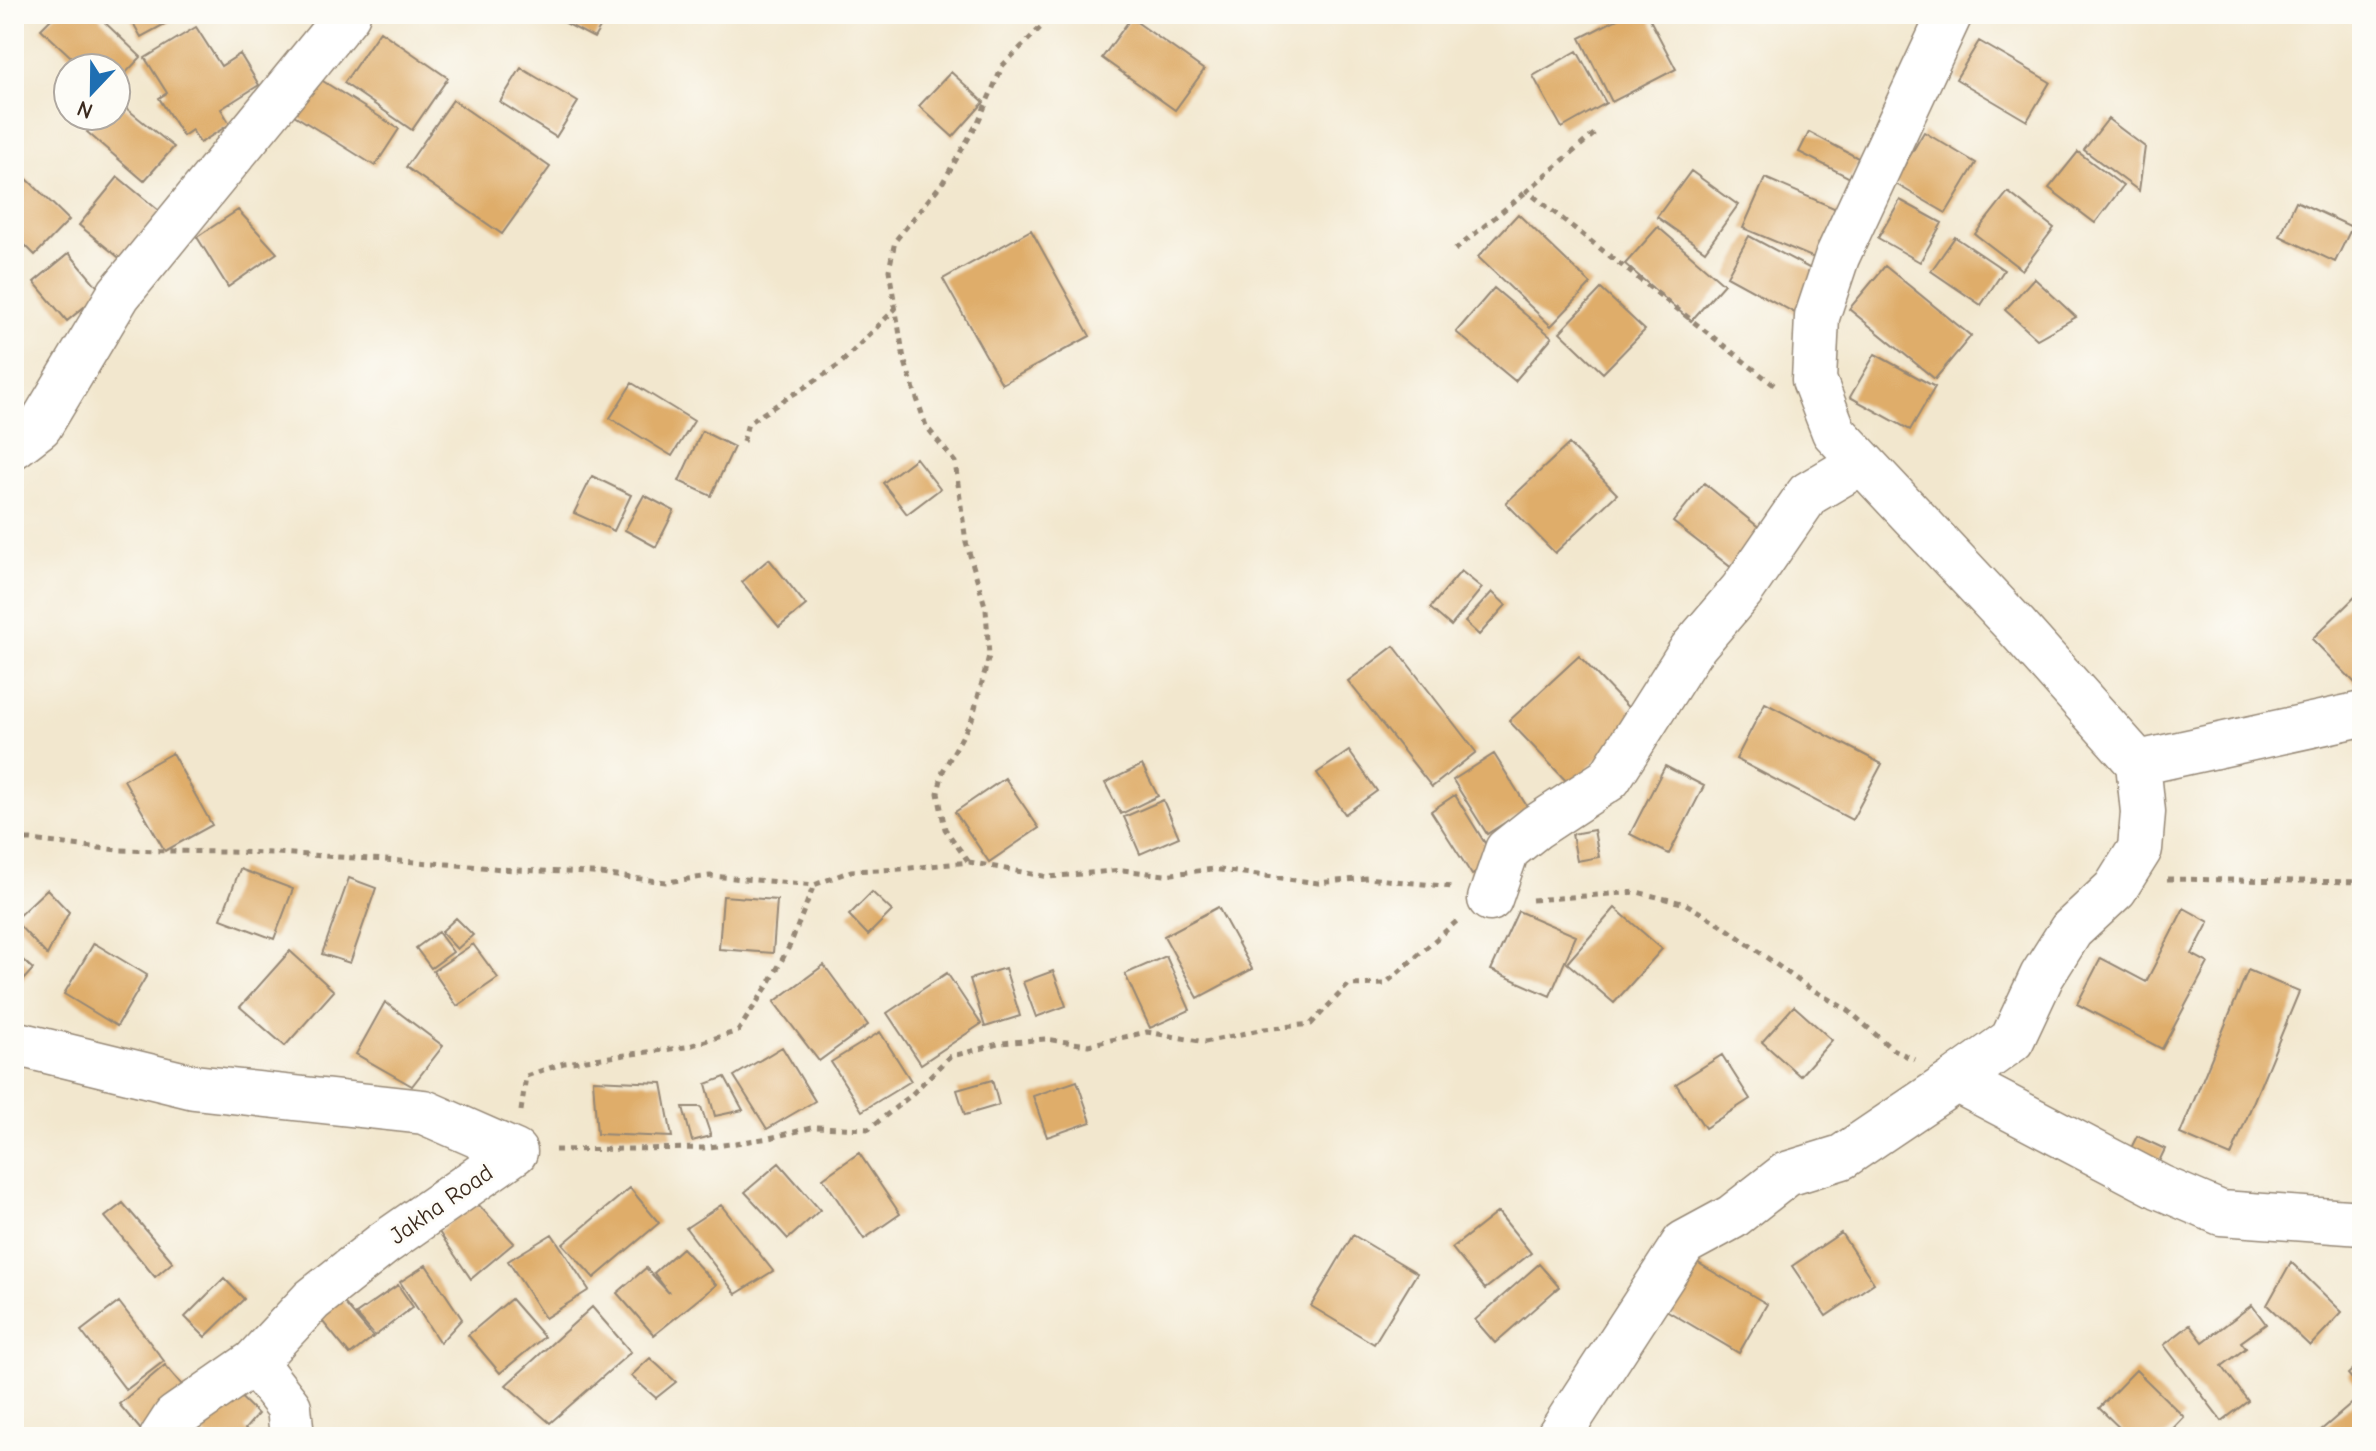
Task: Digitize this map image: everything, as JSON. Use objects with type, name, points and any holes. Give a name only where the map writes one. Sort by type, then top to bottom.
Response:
[{"type":"street","points":[[14,446],[40,426],[119,294],[348,14]]},
{"type":"street","points":[[1558,1437],[1684,1243],[1732,1217],[1787,1174],[1842,1157],[2012,1040],[2042,976],[2071,930],[2115,889],[2140,849],[2143,812],[2138,763],[2015,625],[1834,432],[1814,380],[1817,317],[1837,257],[1950,14]]},
{"type":"street","points":[[1490,899],[1507,850],[1609,779],[1691,650],[1742,590],[1808,494],[1862,462]]},
{"type":"street","points":[[2138,763],[2362,714]]},
{"type":"street","name":"Jakha Road","points":[[14,1043],[194,1087],[424,1112],[515,1152]]},
{"type":"street","points":[[1956,1080],[2160,1187],[2221,1213],[2362,1223]]},
{"type":"street","name":"Jakha Road","points":[[162,1437],[175,1417],[254,1362],[312,1300],[383,1244],[515,1152]]},
{"type":"street","points":[[254,1362],[289,1407],[292,1437]]},
{"type":"path","points":[[969,862],[945,829],[938,793],[943,771],[972,719],[989,656],[986,609],[966,542],[955,462],[926,426],[904,359],[889,270],[895,241],[943,182],[978,122],[1003,65],[1054,14]]},
{"type":"path","points":[[1455,250],[1594,134]]},
{"type":"path","points":[[1527,191],[1785,394]]},
{"type":"path","points":[[743,442],[748,423],[838,366],[896,307]]},
{"type":"path","points":[[14,840],[117,850],[277,853],[592,873],[666,882],[710,876],[814,885],[851,871],[969,862],[1048,877],[1122,870],[1165,875],[1213,869],[1318,883],[1367,878],[1462,887],[1490,899],[1534,901],[1637,892],[1686,904],[1726,928],[1806,986],[1849,1011],[1892,1049],[1956,1080]]},
{"type":"path","points":[[2121,878],[2362,882]]},
{"type":"path","points":[[814,885],[777,970],[738,1031],[686,1047],[564,1063],[526,1076],[515,1152],[703,1148],[815,1127],[869,1129],[909,1097],[949,1057],[1002,1043],[1045,1039],[1088,1045],[1147,1032],[1205,1042],[1264,1029],[1311,1024],[1348,985],[1385,984],[1456,922],[1490,899]]},
{"type":"building","points":[[56,14],[96,14],[141,57],[132,66],[132,52],[66,52],[41,29]]},
{"type":"building","points":[[128,14],[183,14],[141,37]]},
{"type":"building","points":[[561,14],[607,16],[594,38],[558,19]]},
{"type":"building","points":[[1627,14],[1647,14],[1676,69],[1612,102],[1580,38]]},
{"type":"building","points":[[1131,18],[1204,70],[1175,110],[1102,58]]},
{"type":"building","points":[[196,27],[221,66],[240,54],[259,85],[221,109],[230,124],[200,143],[192,130],[183,136],[159,98],[167,93],[145,58]]},
{"type":"building","points":[[380,31],[448,78],[412,130],[344,83]]},
{"type":"building","points":[[1979,41],[2050,82],[2027,121],[1956,79]]},
{"type":"building","points":[[1577,51],[1606,103],[1562,128],[1533,76]]},
{"type":"building","points":[[521,68],[578,102],[556,137],[500,102]]},
{"type":"building","points":[[951,72],[984,102],[953,137],[919,106]]},
{"type":"building","points":[[318,78],[399,129],[375,166],[294,115]]},
{"type":"building","points":[[453,100],[550,167],[502,234],[406,167]]},
{"type":"building","points":[[132,113],[174,147],[144,181],[87,132],[132,132]]},
{"type":"building","points":[[2108,119],[2145,147],[2139,191],[2084,150]]},
{"type":"building","points":[[1809,132],[1860,159],[1850,178],[1799,152]]},
{"type":"building","points":[[1924,132],[1976,163],[1946,213],[1894,183]]},
{"type":"building","points":[[2078,152],[2123,186],[2095,223],[2049,188]]},
{"type":"building","points":[[1691,171],[1738,205],[1705,251],[1657,217]]},
{"type":"building","points":[[118,177],[169,219],[128,265],[79,225]]},
{"type":"building","points":[[26,178],[69,220],[35,255],[14,234],[14,190]]},
{"type":"building","points":[[1765,178],[1841,211],[1819,260],[1743,228]]},
{"type":"building","points":[[2008,192],[2054,228],[2022,270],[1975,234]]},
{"type":"building","points":[[1900,200],[1942,223],[1920,262],[1878,238]]},
{"type":"building","points":[[2296,201],[2352,227],[2335,262],[2280,236]]},
{"type":"building","points":[[238,210],[277,253],[228,287],[197,237]]},
{"type":"building","points":[[1518,214],[1591,284],[1551,326],[1478,257]]},
{"type":"building","points":[[1658,227],[1724,284],[1691,321],[1625,264]]},
{"type":"building","points":[[1031,230],[1090,336],[1002,384],[943,279]]},
{"type":"building","points":[[1749,236],[1824,276],[1802,317],[1727,276]]},
{"type":"building","points":[[1955,237],[2004,270],[1981,305],[1931,271]]},
{"type":"building","points":[[69,253],[102,292],[67,321],[34,282]]},
{"type":"building","points":[[1885,266],[1971,336],[1935,379],[1849,309]]},
{"type":"building","points":[[2034,278],[2076,317],[2037,339],[2005,310]]},
{"type":"building","points":[[1494,288],[1552,337],[1515,381],[1456,332]]},
{"type":"building","points":[[1601,289],[1645,330],[1603,373],[1560,332]]},
{"type":"building","points":[[1875,354],[1935,387],[1910,430],[1850,397]]},
{"type":"building","points":[[632,383],[694,421],[672,456],[610,418]]},
{"type":"building","points":[[702,431],[734,447],[711,496],[679,481]]},
{"type":"building","points":[[1569,444],[1617,494],[1555,553],[1506,503]]},
{"type":"building","points":[[916,458],[940,489],[907,514],[883,483]]},
{"type":"building","points":[[592,476],[631,495],[614,531],[574,513]]},
{"type":"building","points":[[1704,483],[1772,538],[1742,576],[1673,522]]},
{"type":"building","points":[[644,495],[674,511],[656,547],[625,530]]},
{"type":"building","points":[[769,559],[806,605],[779,627],[742,582]]},
{"type":"building","points":[[1461,571],[1482,588],[1451,626],[1430,608]]},
{"type":"building","points":[[2362,590],[2362,690],[2312,639]]},
{"type":"building","points":[[1492,592],[1506,605],[1479,635],[1465,622]]},
{"type":"building","points":[[1394,646],[1476,752],[1432,787],[1348,681]]},
{"type":"building","points":[[1579,656],[1640,720],[1570,785],[1509,721]]},
{"type":"building","points":[[1765,703],[1882,764],[1852,820],[1736,759]]},
{"type":"building","points":[[1349,751],[1377,791],[1345,814],[1317,773]]},
{"type":"building","points":[[172,753],[212,825],[165,851],[124,780]]},
{"type":"building","points":[[1494,754],[1528,808],[1487,834],[1453,780]]},
{"type":"building","points":[[1142,765],[1158,796],[1121,814],[1105,783]]},
{"type":"building","points":[[1665,766],[1704,786],[1669,854],[1630,834]]},
{"type":"building","points":[[1005,778],[1039,828],[989,862],[955,812]]},
{"type":"building","points":[[1455,795],[1496,861],[1472,875],[1431,811]]},
{"type":"building","points":[[1163,800],[1179,837],[1140,854],[1124,817]]},
{"type":"building","points":[[1594,830],[1599,857],[1577,861],[1572,834]]},
{"type":"building","points":[[240,869],[293,889],[274,939],[221,919]]},
{"type":"building","points":[[349,878],[376,888],[350,963],[322,954]]},
{"type":"building","points":[[47,889],[69,912],[47,955],[14,920]]},
{"type":"building","points":[[872,892],[892,911],[868,935],[849,915]]},
{"type":"building","points":[[723,896],[777,900],[773,953],[719,949]]},
{"type":"building","points":[[1218,907],[1252,969],[1198,998],[1164,936]]},
{"type":"building","points":[[1615,908],[1662,949],[1614,1003],[1567,963]]},
{"type":"building","points":[[2184,908],[2209,922],[2192,954],[2208,963],[2162,1049],[2077,1004],[2101,958],[2146,982]]},
{"type":"building","points":[[1518,911],[1576,936],[1550,996],[1491,970]]},
{"type":"building","points":[[456,918],[473,935],[457,949],[441,932]]},
{"type":"building","points":[[438,932],[453,952],[431,968],[416,948]]},
{"type":"building","points":[[94,943],[147,975],[117,1026],[64,994]]},
{"type":"building","points":[[473,944],[498,978],[457,1006],[433,971]]},
{"type":"building","points":[[290,951],[334,991],[285,1046],[240,1007]]},
{"type":"building","points":[[14,952],[33,969],[14,990]]},
{"type":"building","points":[[1166,956],[1190,1010],[1150,1028],[1125,974]]},
{"type":"building","points":[[824,965],[868,1025],[819,1061],[774,1002]]},
{"type":"building","points":[[1005,968],[1020,1016],[985,1027],[970,979]]},
{"type":"building","points":[[2248,970],[2299,992],[2231,1156],[2180,1134]]},
{"type":"building","points":[[1053,971],[1066,1006],[1036,1017],[1023,982]]},
{"type":"building","points":[[947,973],[981,1024],[921,1064],[887,1013]]},
{"type":"building","points":[[385,1002],[443,1046],[412,1086],[356,1054]]},
{"type":"building","points":[[1794,1006],[1832,1040],[1800,1076],[1762,1042]]},
{"type":"building","points":[[880,1032],[911,1081],[862,1111],[831,1062]]},
{"type":"building","points":[[782,1047],[815,1101],[767,1129],[734,1076]]},
{"type":"building","points":[[1722,1055],[1750,1099],[1705,1128],[1676,1084]]},
{"type":"building","points":[[725,1077],[743,1110],[715,1116],[706,1084]]},
{"type":"building","points":[[593,1080],[662,1083],[672,1137],[597,1134]]},
{"type":"building","points":[[992,1080],[999,1105],[965,1115],[957,1090]]},
{"type":"building","points":[[1077,1081],[1091,1122],[1047,1137],[1033,1096]]},
{"type":"building","points":[[683,1107],[701,1107],[711,1136],[692,1141]]},
{"type":"building","points":[[2137,1136],[2165,1149],[2153,1174],[2125,1160]]},
{"type":"building","points":[[859,1153],[900,1214],[864,1239],[823,1178]]},
{"type":"building","points":[[779,1163],[820,1210],[788,1239],[745,1192]]},
{"type":"building","points":[[630,1188],[659,1223],[594,1278],[563,1244]]},
{"type":"building","points":[[475,1201],[514,1243],[471,1279],[439,1232]]},
{"type":"building","points":[[123,1203],[173,1262],[155,1277],[105,1217]]},
{"type":"building","points":[[721,1205],[773,1271],[736,1294],[686,1228]]},
{"type":"building","points":[[1498,1212],[1531,1253],[1485,1289],[1452,1248]]},
{"type":"building","points":[[1841,1233],[1874,1283],[1826,1316],[1792,1266]]},
{"type":"building","points":[[552,1234],[589,1290],[545,1318],[508,1261]]},
{"type":"building","points":[[1353,1235],[1417,1273],[1374,1344],[1311,1306]]},
{"type":"building","points":[[682,1248],[716,1285],[654,1335],[617,1293],[646,1268],[669,1293],[654,1273]]},
{"type":"building","points":[[1695,1261],[1767,1304],[1739,1353],[1666,1310]]},
{"type":"building","points":[[2291,1262],[2342,1312],[2310,1346],[2267,1305]]},
{"type":"building","points":[[1539,1264],[1559,1287],[1495,1343],[1475,1320]]},
{"type":"building","points":[[426,1265],[462,1319],[440,1343],[400,1282]]},
{"type":"building","points":[[224,1278],[244,1299],[205,1337],[185,1317]]},
{"type":"building","points":[[398,1285],[413,1307],[375,1336],[356,1314]]},
{"type":"building","points":[[340,1298],[373,1337],[350,1355],[318,1316]]},
{"type":"building","points":[[511,1299],[544,1337],[500,1373],[468,1335]]},
{"type":"building","points":[[119,1302],[164,1361],[126,1390],[81,1331]]},
{"type":"building","points":[[2252,1305],[2266,1324],[2241,1342],[2246,1348],[2222,1366],[2248,1401],[2222,1421],[2164,1345],[2190,1325],[2203,1342]]},
{"type":"building","points":[[592,1307],[631,1352],[550,1423],[506,1385]]},
{"type":"building","points":[[650,1358],[676,1382],[656,1398],[631,1376]]},
{"type":"building","points":[[2362,1361],[2362,1391],[2348,1374]]},
{"type":"building","points":[[165,1365],[188,1392],[141,1430],[119,1404]]},
{"type":"building","points":[[2136,1370],[2184,1417],[2165,1437],[2129,1437],[2099,1408]]},
{"type":"building","points":[[220,1377],[258,1414],[245,1429],[253,1437],[207,1437],[184,1414]]},
{"type":"building","points":[[2362,1395],[2362,1437],[2313,1437]]}]
